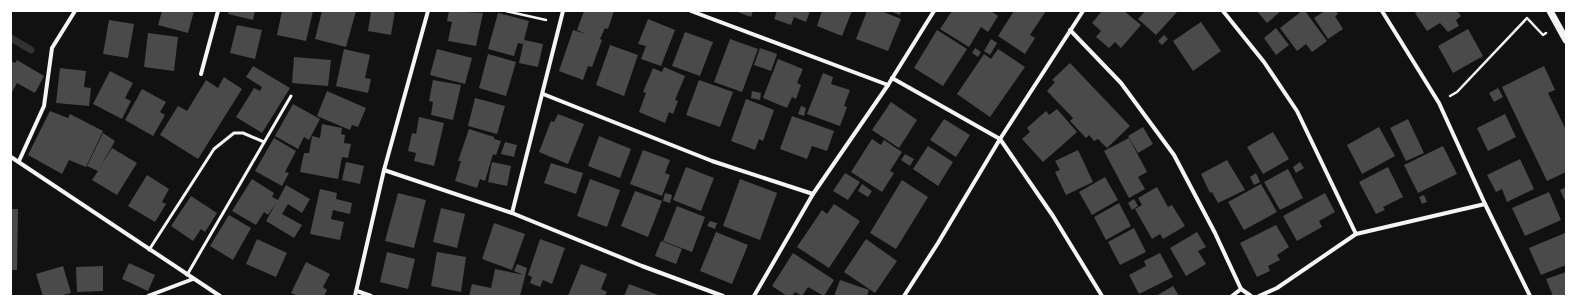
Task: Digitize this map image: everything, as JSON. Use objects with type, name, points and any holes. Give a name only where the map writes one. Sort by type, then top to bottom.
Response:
[{"type":"street","points":[[19,161],[44,106],[52,48],[75,11]]},
{"type":"street","points":[[201,74],[218,11]]},
{"type":"street","points":[[371,296],[356,294],[384,170],[428,11]]},
{"type":"street","points":[[512,213],[563,11]]},
{"type":"street","points":[[691,11],[888,84]]},
{"type":"street","points":[[754,296],[813,194],[892,78],[934,11]]},
{"type":"street","points":[[904,296],[938,243],[1000,139],[1083,11]]},
{"type":"street","points":[[1223,11],[1264,62],[1297,111],[1356,234]]},
{"type":"street","points":[[1382,11],[1439,103],[1484,204],[1530,296]]},
{"type":"street","points":[[1550,11],[1562,30],[1566,40]]},
{"type":"street","points":[[1070,30],[1121,83],[1174,155],[1215,233],[1241,289],[1251,296]]},
{"type":"street","points":[[892,78],[1000,139],[1054,216],[1102,296]]},
{"type":"street","points":[[543,94],[712,161],[813,194]]},
{"type":"street","points":[[11,157],[220,296]]},
{"type":"street","points":[[384,170],[512,213],[642,266],[723,296]]},
{"type":"street","points":[[1260,296],[1277,288],[1356,234],[1484,204]]},
{"type":"street","points":[[148,296],[193,279]]},
{"type":"street","points":[[1232,296],[1241,289]]},
{"type":"lane","points":[[187,275],[291,96]]},
{"type":"lane","points":[[150,250],[214,149],[234,133],[243,133],[264,142]]},
{"type":"path","points":[[506,11],[560,22]]},
{"type":"path","points":[[1439,103],[1457,92],[1527,18],[1543,35],[1562,30]]},
{"type":"building","points":[[162,11],[194,11],[188,33],[158,25]]},
{"type":"building","points":[[229,11],[255,11],[253,20],[228,14]]},
{"type":"building","points":[[282,11],[313,11],[306,41],[277,35]]},
{"type":"building","points":[[322,11],[356,11],[346,47],[315,39]]},
{"type":"building","points":[[371,11],[395,11],[391,35],[368,31]]},
{"type":"building","points":[[449,11],[483,13],[476,46],[448,41],[452,22],[447,21]]},
{"type":"building","points":[[584,11],[614,11],[608,29],[605,28],[600,39],[602,40],[592,67],[588,66],[583,80],[559,71],[573,30],[586,34],[577,30]]},
{"type":"building","points":[[735,11],[753,11],[751,17]]},
{"type":"building","points":[[777,11],[810,11],[806,22],[794,17],[791,25],[774,19]]},
{"type":"building","points":[[822,11],[852,11],[842,36],[817,26]]},
{"type":"building","points":[[867,11],[881,11],[901,19],[888,51],[856,39]]},
{"type":"building","points":[[890,11],[901,11],[900,15]]},
{"type":"building","points":[[952,11],[991,11],[998,16],[988,32],[981,27],[969,47],[940,29]]},
{"type":"building","points":[[1014,11],[1046,11],[1030,35],[1035,38],[1025,54],[998,36]]},
{"type":"building","points":[[1102,11],[1124,11],[1141,25],[1121,48],[1115,42],[1109,48],[1096,37],[1101,31],[1092,23]]},
{"type":"building","points":[[1145,11],[1178,11],[1156,35],[1138,19]]},
{"type":"building","points":[[1257,11],[1281,11],[1267,23]]},
{"type":"building","points":[[1302,11],[1305,11],[1327,41],[1312,52],[1306,44],[1297,51],[1280,28]]},
{"type":"building","points":[[1325,11],[1336,11],[1338,14],[1335,16],[1343,29],[1328,39],[1314,18]]},
{"type":"building","points":[[1418,11],[1457,11],[1461,16],[1456,20],[1459,26],[1448,32],[1440,23],[1427,31],[1415,13]]},
{"type":"building","points":[[498,13],[529,21],[523,44],[518,43],[514,56],[488,49]]},
{"type":"building","points":[[648,19],[675,30],[661,66],[641,59],[646,46],[638,44]]},
{"type":"building","points":[[109,20],[134,24],[128,58],[103,54]]},
{"type":"building","points":[[1201,22],[1221,51],[1193,71],[1173,41]]},
{"type":"building","points":[[237,25],[262,30],[255,59],[230,53]]},
{"type":"building","points":[[1276,28],[1289,45],[1276,55],[1264,38]]},
{"type":"building","points":[[1468,29],[1483,56],[1453,73],[1438,46]]},
{"type":"building","points":[[937,30],[967,49],[943,86],[914,68]]},
{"type":"building","points":[[685,32],[713,42],[700,76],[672,66]]},
{"type":"building","points":[[148,33],[178,37],[174,71],[144,67]]},
{"type":"building","points":[[1164,35],[1168,39],[1162,45],[1158,41]]},
{"type":"building","points":[[730,39],[758,49],[742,92],[714,82]]},
{"type":"building","points":[[991,39],[997,43],[990,55],[984,51]]},
{"type":"building","points":[[524,40],[543,44],[538,67],[519,63]]},
{"type":"building","points":[[610,45],[638,55],[624,96],[596,85]]},
{"type":"building","points":[[760,48],[777,54],[771,71],[754,65]]},
{"type":"building","points":[[975,48],[981,52],[978,57],[972,53]]},
{"type":"building","points":[[344,49],[370,55],[365,78],[371,79],[368,93],[336,86]]},
{"type":"building","points":[[437,49],[472,58],[465,84],[430,75]]},
{"type":"building","points":[[998,49],[1025,67],[990,117],[957,94],[984,54],[991,59]]},
{"type":"building","points":[[488,54],[516,62],[506,96],[479,88]]},
{"type":"building","points":[[294,57],[331,60],[328,86],[292,83]]},
{"type":"building","points":[[778,59],[803,69],[797,83],[801,85],[796,99],[792,97],[787,108],[763,98]]},
{"type":"building","points":[[17,60],[44,76],[35,93],[17,83],[11,94],[11,61],[15,63]]},
{"type":"building","points":[[1070,63],[1130,126],[1107,148],[1098,139],[1094,141],[1089,135],[1086,138],[1070,121],[1073,118],[1047,91],[1055,82],[1052,80]]},
{"type":"building","points":[[253,66],[290,88],[262,133],[236,117],[254,88],[260,91],[262,87],[246,77]]},
{"type":"building","points":[[1544,66],[1555,90],[1548,93],[1566,130],[1566,172],[1547,181],[1502,87]]},
{"type":"building","points":[[664,67],[685,76],[675,100],[678,101],[673,114],[669,112],[665,123],[639,112],[646,93],[643,92],[653,68],[662,72]]},
{"type":"building","points":[[60,68],[86,71],[84,87],[91,88],[89,106],[56,103]]},
{"type":"building","points":[[110,71],[133,83],[125,98],[131,101],[122,119],[93,104]]},
{"type":"building","points":[[823,73],[833,77],[831,84],[850,90],[844,106],[847,107],[840,126],[807,114]]},
{"type":"building","points":[[224,77],[242,89],[198,159],[160,135],[178,106],[187,111],[206,80],[218,88]]},
{"type":"building","points":[[433,80],[461,85],[453,120],[431,115],[433,102],[429,101]]},
{"type":"building","points":[[699,80],[733,92],[720,127],[686,115]]},
{"type":"building","points":[[1498,88],[1503,97],[1494,102],[1489,93]]},
{"type":"building","points":[[142,89],[166,102],[160,112],[165,115],[153,136],[125,120]]},
{"type":"building","points":[[327,91],[366,108],[358,127],[352,125],[350,130],[317,116]]},
{"type":"building","points":[[752,91],[761,93],[760,100],[751,98]]},
{"type":"building","points":[[475,98],[505,106],[497,134],[468,126]]},
{"type":"building","points":[[746,99],[774,110],[763,141],[759,139],[755,150],[731,141]]},
{"type":"building","points":[[891,102],[917,120],[899,148],[872,130]]},
{"type":"building","points":[[293,104],[320,119],[309,140],[304,137],[298,149],[275,136]]},
{"type":"building","points":[[801,106],[806,108],[804,116],[798,114]]},
{"type":"building","points":[[1057,109],[1077,132],[1043,162],[1022,139],[1030,132],[1027,128],[1046,111],[1049,115]]},
{"type":"building","points":[[50,111],[68,118],[70,114],[103,131],[86,167],[69,160],[62,174],[28,155]]},
{"type":"building","points":[[558,114],[584,124],[568,164],[539,152],[551,121],[554,122]]},
{"type":"building","points":[[1505,114],[1516,137],[1488,151],[1477,128]]},
{"type":"building","points":[[792,116],[834,131],[827,151],[812,146],[807,159],[780,149]]},
{"type":"building","points":[[419,117],[444,123],[434,166],[414,161],[416,153],[408,151],[412,133],[416,134]]},
{"type":"building","points":[[944,119],[970,135],[956,157],[930,140]]},
{"type":"building","points":[[1408,119],[1424,153],[1406,161],[1390,128]]},
{"type":"building","points":[[322,124],[342,128],[341,134],[345,135],[344,143],[351,144],[348,158],[342,157],[338,179],[300,172],[304,153],[309,153],[312,136],[320,138]]},
{"type":"building","points":[[1143,127],[1153,144],[1138,153],[1128,136]]},
{"type":"building","points":[[1379,127],[1395,156],[1362,174],[1347,145]]},
{"type":"building","points":[[469,129],[494,137],[494,139],[501,141],[496,155],[493,154],[485,181],[480,179],[477,188],[455,181],[461,161],[458,161]]},
{"type":"building","points":[[1273,132],[1289,159],[1263,174],[1247,147]]},
{"type":"building","points":[[103,133],[115,141],[99,169],[112,148],[137,163],[117,195],[92,180],[98,171],[87,166]]},
{"type":"building","points":[[599,136],[631,149],[620,178],[588,166]]},
{"type":"building","points":[[274,138],[296,151],[285,172],[289,173],[282,186],[255,171]]},
{"type":"building","points":[[1129,138],[1147,172],[1138,177],[1145,189],[1129,198],[1104,151]]},
{"type":"building","points":[[872,139],[881,145],[884,140],[902,152],[890,171],[894,173],[882,192],[851,172]]},
{"type":"building","points":[[505,142],[517,145],[514,157],[501,154]]},
{"type":"building","points":[[928,146],[953,162],[938,186],[913,169]]},
{"type":"building","points":[[1443,146],[1457,174],[1418,193],[1404,165]]},
{"type":"building","points":[[643,150],[670,160],[665,173],[670,175],[662,196],[630,184]]},
{"type":"building","points":[[1078,150],[1093,182],[1066,195],[1055,172],[1060,170],[1055,161]]},
{"type":"building","points":[[905,154],[914,159],[910,166],[901,160]]},
{"type":"building","points":[[1520,159],[1534,189],[1507,202],[1502,189],[1496,192],[1487,175]]},
{"type":"building","points":[[1227,160],[1245,190],[1218,203],[1212,192],[1210,193],[1201,174]]},
{"type":"building","points":[[346,162],[364,166],[360,184],[342,180]]},
{"type":"building","points":[[492,162],[511,166],[507,186],[488,182]]},
{"type":"building","points":[[1300,162],[1304,168],[1296,173],[1293,167]]},
{"type":"building","points":[[551,163],[583,173],[576,194],[544,183]]},
{"type":"building","points":[[686,167],[714,178],[701,211],[673,200]]},
{"type":"building","points":[[1388,167],[1403,197],[1383,207],[1385,210],[1376,214],[1359,182]]},
{"type":"building","points":[[1288,169],[1303,198],[1280,210],[1264,182]]},
{"type":"building","points":[[845,173],[860,182],[848,200],[833,191]]},
{"type":"building","points":[[1256,173],[1260,182],[1254,185],[1250,177]]},
{"type":"building","points":[[147,175],[169,189],[162,202],[166,204],[155,222],[128,206]]},
{"type":"building","points":[[1105,177],[1118,200],[1092,215],[1079,192]]},
{"type":"building","points":[[252,179],[274,193],[272,197],[278,200],[286,185],[310,199],[302,213],[288,204],[282,214],[302,225],[294,238],[266,221],[276,203],[268,215],[264,212],[256,225],[232,211]]},
{"type":"building","points":[[590,179],[620,190],[607,227],[577,216]]},
{"type":"building","points":[[740,179],[777,193],[760,240],[723,226]]},
{"type":"building","points":[[902,180],[928,197],[896,249],[870,233]]},
{"type":"building","points":[[862,184],[872,191],[868,197],[858,191]]},
{"type":"building","points":[[1261,184],[1277,212],[1244,230],[1228,202]]},
{"type":"building","points":[[1157,187],[1168,207],[1172,205],[1185,226],[1163,239],[1160,234],[1152,239],[1135,209],[1142,205],[1138,198]]},
{"type":"building","points":[[1566,187],[1566,203],[1560,190]]},
{"type":"building","points":[[320,189],[337,193],[336,199],[352,203],[350,214],[333,210],[331,219],[344,222],[340,240],[310,234]]},
{"type":"building","points":[[635,191],[662,201],[648,237],[621,226]]},
{"type":"building","points":[[1549,192],[1561,220],[1525,236],[1512,208]]},
{"type":"building","points":[[398,193],[426,200],[414,248],[385,241]]},
{"type":"building","points":[[665,193],[672,195],[670,203],[663,201]]},
{"type":"building","points":[[1325,193],[1335,212],[1319,221],[1322,227],[1297,241],[1283,216]]},
{"type":"building","points":[[1424,195],[1427,202],[1422,204],[1419,197]]},
{"type":"building","points":[[191,196],[217,213],[205,232],[201,229],[193,241],[171,226]]},
{"type":"building","points":[[1134,199],[1138,206],[1132,210],[1128,203]]},
{"type":"building","points":[[1119,203],[1131,226],[1106,240],[1094,217]]},
{"type":"building","points":[[834,204],[860,221],[829,268],[797,247],[822,210],[827,214]]},
{"type":"building","points":[[677,206],[705,217],[692,252],[663,241]]},
{"type":"building","points":[[441,208],[465,214],[457,248],[433,242]]},
{"type":"building","points":[[11,209],[18,209],[17,270],[11,270]]},
{"type":"building","points":[[229,215],[251,228],[233,260],[210,246]]},
{"type":"building","points":[[710,221],[717,223],[715,229],[707,226]]},
{"type":"building","points":[[494,223],[525,234],[512,270],[482,259]]},
{"type":"building","points":[[1276,225],[1289,247],[1277,255],[1280,260],[1268,266],[1270,271],[1257,277],[1240,243]]},
{"type":"building","points":[[1134,228],[1146,252],[1120,265],[1108,242]]},
{"type":"building","points":[[716,232],[748,245],[732,284],[700,271]]},
{"type":"building","points":[[1197,232],[1206,247],[1198,251],[1206,264],[1186,276],[1170,248]]},
{"type":"building","points":[[1565,233],[1566,265],[1541,275],[1529,248]]},
{"type":"building","points":[[257,239],[287,253],[276,277],[246,264]]},
{"type":"building","points":[[540,239],[565,248],[552,284],[543,280],[540,287],[530,283],[532,277],[528,275]]},
{"type":"building","points":[[866,239],[897,261],[875,293],[844,272]]},
{"type":"building","points":[[661,241],[682,249],[676,264],[655,256]]},
{"type":"building","points":[[387,252],[415,259],[408,289],[380,282]]},
{"type":"building","points":[[437,252],[466,257],[461,292],[431,286]]},
{"type":"building","points":[[793,253],[834,280],[824,296],[808,287],[802,296],[795,292],[792,296],[787,296],[772,286]]},
{"type":"building","points":[[1160,253],[1173,277],[1139,294],[1129,275],[1146,266],[1144,261]]},
{"type":"building","points":[[306,262],[330,274],[323,287],[327,290],[324,296],[298,296],[291,293]]},
{"type":"building","points":[[129,263],[155,275],[148,291],[122,279]]},
{"type":"building","points":[[517,264],[527,268],[520,296],[469,296],[472,284],[491,288],[495,269],[524,275],[514,271]]},
{"type":"building","points":[[581,264],[607,274],[601,289],[607,292],[605,296],[568,296]]},
{"type":"building","points":[[63,266],[71,293],[59,296],[43,296],[36,274]]},
{"type":"building","points":[[103,266],[103,291],[77,292],[76,267]]},
{"type":"building","points":[[1566,272],[1566,296],[1553,296],[1546,279]]},
{"type":"building","points":[[840,280],[869,290],[867,296],[834,296]]},
{"type":"building","points":[[629,284],[661,296],[624,296]]},
{"type":"building","points":[[1173,286],[1179,296],[1156,296]]},
{"type":"waterway","points":[[11,38],[31,50]]}]
